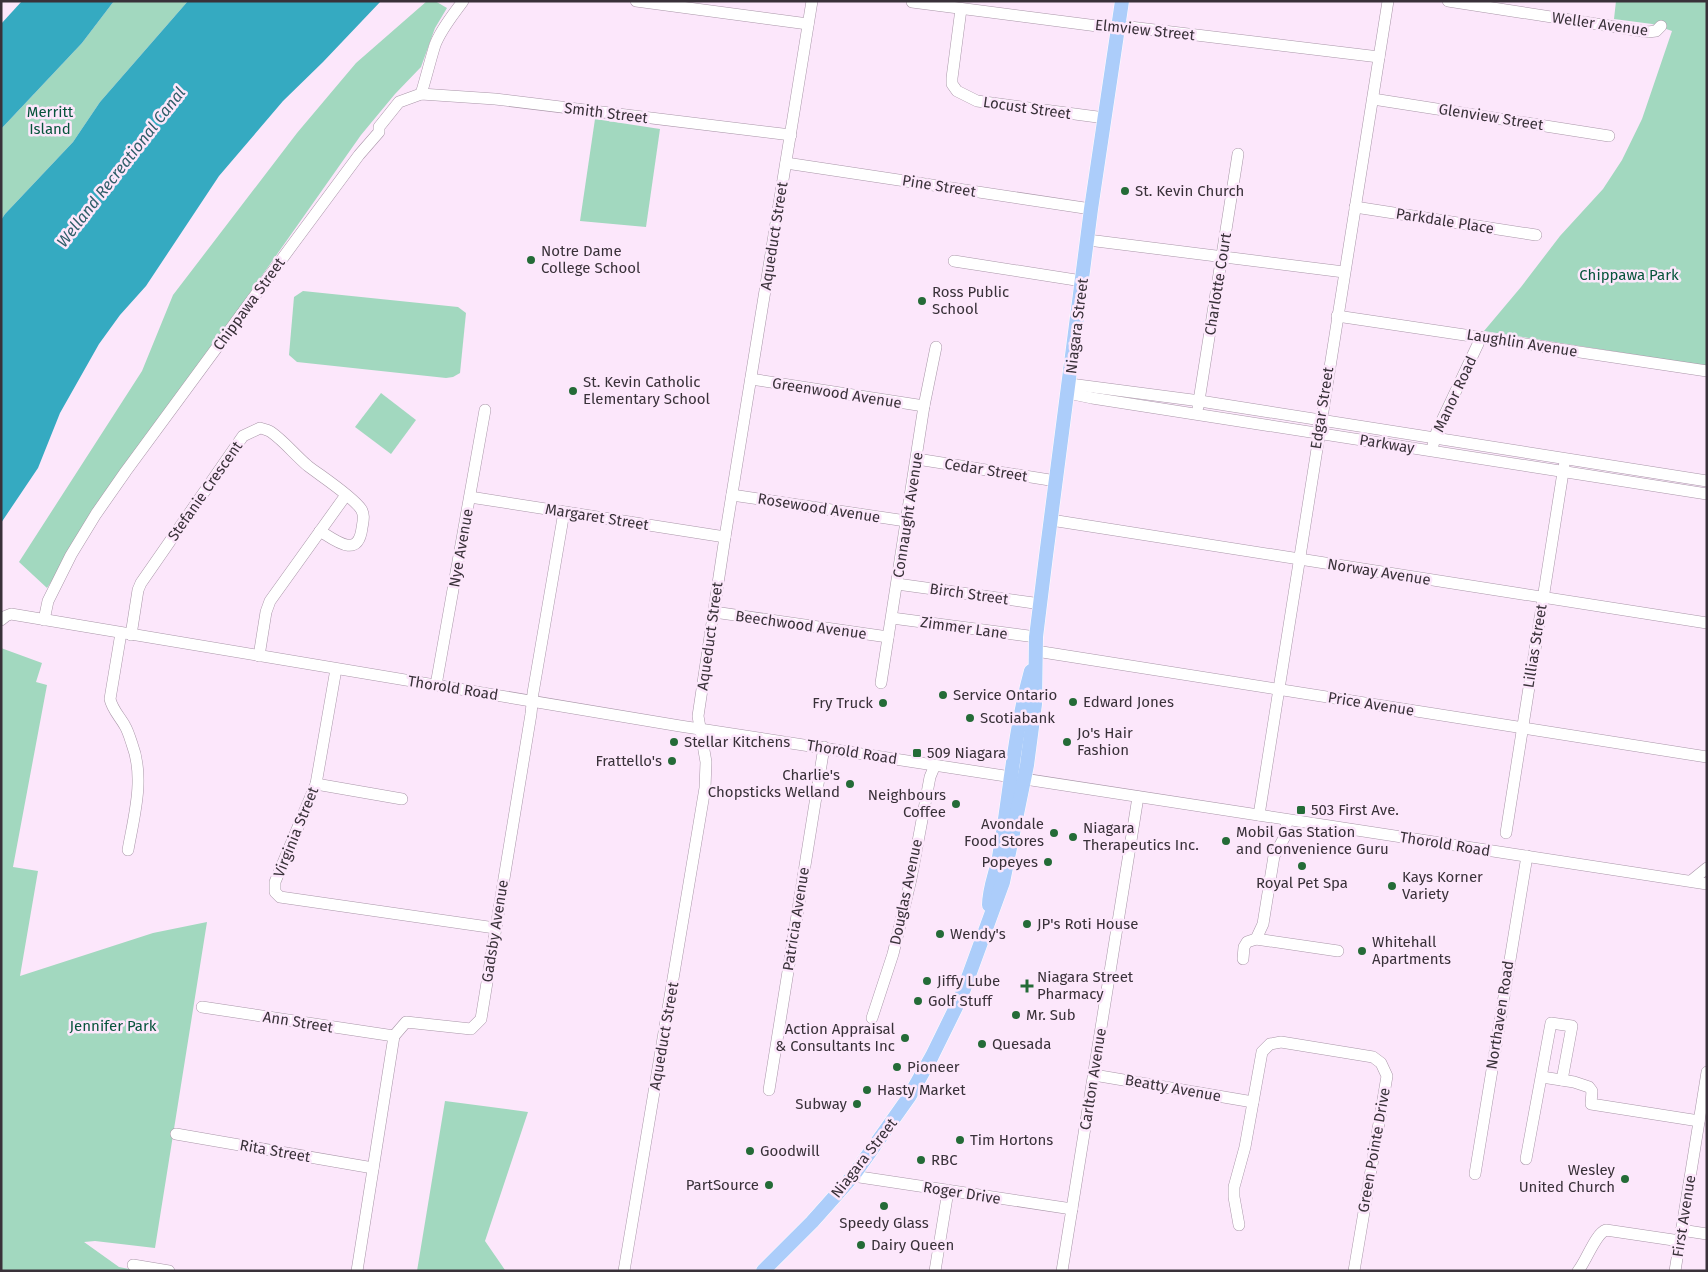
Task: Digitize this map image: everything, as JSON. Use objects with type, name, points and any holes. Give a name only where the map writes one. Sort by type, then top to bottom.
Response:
[{"type":"main road","name":"Niagara Street","points":[[763,1271],[812,1222],[853,1176],[897,1116],[932,1056],[961,997],[989,919],[989,894],[1018,778],[1022,702],[1036,644],[1091,209],[1122,1]]},
{"type":"street","points":[[420,94],[441,33],[463,1]]},
{"type":"street","points":[[636,1],[808,24]]},
{"type":"street","name":"Aqueduct Street","points":[[624,1271],[705,788],[706,762],[698,716],[725,537],[812,1]]},
{"type":"street","name":"Edgar Street","points":[[1259,815],[1318,433],[1388,1]]},
{"type":"street","name":"Weller Avenue","points":[[1448,1],[1648,32],[1656,31],[1661,26]]},
{"type":"street","name":"Elmview Street","points":[[912,2],[961,10],[1379,57]]},
{"type":"street","name":"Locust Street","points":[[961,10],[952,72],[952,81],[960,93],[977,101],[1105,118]]},
{"type":"street","name":"Smith Street","points":[[420,94],[495,99],[791,135]]},
{"type":"street","name":"Chippawa Street","points":[[44,620],[48,600],[71,555],[126,471],[359,155],[379,132],[379,127],[384,120],[399,102],[420,94]]},
{"type":"street","name":"Glenview Street","points":[[1373,99],[1609,136]]},
{"type":"street","name":"Charlotte Court","points":[[1197,414],[1238,154]]},
{"type":"street","name":"Pine Street","points":[[786,163],[1091,209]]},
{"type":"street","name":"Parkdale Place","points":[[1355,207],[1536,235]]},
{"type":"street","points":[[1088,240],[1344,272]]},
{"type":"street","points":[[954,261],[1082,281]]},
{"type":"street","name":"Laughlin Avenue","points":[[1337,316],[1707,371]]},
{"type":"street","name":"Manor Road","points":[[1432,451],[1434,438],[1480,336]]},
{"type":"street","name":"Connaught Avenue","points":[[881,683],[924,406],[936,347]]},
{"type":"street","name":"Greenwood Avenue","points":[[751,379],[924,406]]},
{"type":"street","name":"Parkway","points":[[1069,388],[1200,401],[1707,481]]},
{"type":"street","name":"Parkway","points":[[1069,388],[1092,398],[1707,494]]},
{"type":"street","name":"Nye Avenue","points":[[436,685],[485,410]]},
{"type":"street","name":"Stefanie Crescent","points":[[128,850],[137,798],[138,765],[130,737],[110,699],[141,583],[243,436],[260,428],[270,431],[363,512],[362,534],[357,542],[351,545],[345,545],[320,531]]},
{"type":"street","name":"Cedar Street","points":[[917,459],[1056,481]]},
{"type":"street","name":"Lillias Street","points":[[1506,833],[1565,459]]},
{"type":"street","points":[[1666,488],[1668,474]]},
{"type":"street","name":"Rosewood Avenue","points":[[732,495],[906,521]]},
{"type":"street","points":[[259,656],[266,612],[270,601],[346,496]]},
{"type":"street","name":"Margaret Street","points":[[470,497],[725,537]]},
{"type":"street","name":"Gadsby Avenue","points":[[394,1036],[406,1022],[472,1029],[481,1019],[564,512]]},
{"type":"street","name":"Norway Avenue","points":[[1051,520],[1707,623]]},
{"type":"street","name":"Birch Street","points":[[897,584],[1041,604]]},
{"type":"street","name":"Beechwood Avenue","points":[[714,612],[888,637]]},
{"type":"street","name":"Thorold Road","points":[[1,620],[11,614],[701,729],[1707,884]]},
{"type":"street","name":"Zimmer Lane","points":[[892,618],[1036,644]]},
{"type":"street","name":"Price Avenue","points":[[1036,644],[1278,689],[1707,757]]},
{"type":"street","name":"Virginia Street","points":[[336,669],[316,784],[275,882],[275,892],[280,897],[495,928]]},
{"type":"street","name":"Patricia Avenue","points":[[769,1090],[824,747]]},
{"type":"street","name":"Douglas Avenue","points":[[872,1018],[893,954],[911,880],[928,787],[935,764]]},
{"type":"street","points":[[316,784],[402,798]]},
{"type":"street","name":"Carlton Avenue","points":[[1062,1271],[1138,797]]},
{"type":"street","points":[[1256,939],[1262,924],[1274,856],[1284,838],[1287,820]]},
{"type":"street","name":"Northaven Road","points":[[1475,1174],[1527,856]]},
{"type":"street","points":[[1691,881],[1707,868]]},
{"type":"street","points":[[1243,959],[1244,947],[1247,942],[1256,939],[1338,951]]},
{"type":"street","name":"Ann Street","points":[[202,1007],[394,1036]]},
{"type":"street","points":[[1526,1159],[1551,1023],[1572,1026],[1562,1080]]},
{"type":"street","points":[[357,1271],[394,1036]]},
{"type":"street","name":"Green Pointe Drive","points":[[1239,1225],[1234,1202],[1234,1186],[1245,1147],[1260,1056],[1264,1049],[1274,1043],[1282,1042],[1369,1056],[1379,1061],[1385,1069],[1387,1079],[1354,1271]]},
{"type":"street","name":"First Avenue","points":[[1675,1271],[1707,1072]]},
{"type":"street","name":"Beatty Avenue","points":[[1094,1075],[1253,1102]]},
{"type":"street","points":[[1542,1077],[1589,1087],[1592,1091],[1591,1104],[1699,1122]]},
{"type":"street","name":"Rita Street","points":[[176,1134],[373,1168]]},
{"type":"street","name":"Roger Drive","points":[[853,1176],[1072,1209]]},
{"type":"street","points":[[935,1271],[948,1191]]},
{"type":"street","points":[[1578,1271],[1587,1260],[1599,1234],[1606,1230],[1681,1236],[1707,1234]]},
{"type":"street","points":[[132,1265],[169,1271]]},
{"type":"green space","name":"Merritt Island","points":[[114,1],[188,1],[100,102],[73,142],[1,220],[1,129],[82,43]]},
{"type":"green space","points":[[427,1],[435,1],[447,8],[435,28],[421,67],[395,94],[361,135],[223,331],[47,588],[19,562],[142,371],[173,295],[297,133],[356,63]]},
{"type":"green space","name":"Chippawa Park","points":[[1616,1],[1707,1],[1707,366],[1484,331],[1560,236],[1603,189],[1622,160],[1642,119],[1672,31],[1652,24],[1614,19]]},
{"type":"green space","points":[[595,119],[660,129],[646,227],[580,221]]},
{"type":"green space","points":[[303,291],[458,307],[466,313],[460,373],[446,378],[297,362],[289,355],[294,297]]},
{"type":"green space","points":[[381,393],[416,420],[391,454],[355,427]]},
{"type":"green space","name":"Jennifer Park","points":[[1,648],[42,663],[36,682],[47,685],[13,867],[38,871],[20,976],[153,933],[207,922],[155,1248],[95,1241],[84,1242],[119,1267],[139,1271],[1,1271]]},
{"type":"green space","points":[[445,1101],[528,1112],[485,1241],[505,1270],[508,1271],[417,1271]]},
{"type":"water","points":[[22,1],[114,1],[82,43],[1,129],[1,24]]},
{"type":"water","name":"Welland Recreational Canal","points":[[188,1],[381,1],[283,101],[219,176],[146,286],[120,315],[99,344],[60,413],[38,468],[1,523],[1,220],[73,142],[100,102]]},
{"type":"place","name":"St. Kevin Church","points":[[1125,191]]},
{"type":"place","name":"Notre Dame College School","points":[[531,260]]},
{"type":"place","name":"Ross Public School","points":[[922,301]]},
{"type":"place","name":"St. Kevin Catholic Elementary School","points":[[573,391]]},
{"type":"place","name":"Service Ontario","points":[[943,695]]},
{"type":"place","name":"Edward Jones","points":[[1073,702]]},
{"type":"place","name":"Fry Truck","points":[[883,703]]},
{"type":"place","name":"Scotiabank","points":[[970,718]]},
{"type":"place","name":"Stellar Kitchens","points":[[674,742]]},
{"type":"place","name":"Jo's Hair Fashion","points":[[1067,742]]},
{"type":"place","name":"509 Niagara","points":[[917,753]]},
{"type":"place","name":"Frattello's","points":[[672,761]]},
{"type":"place","name":"Charlie's Chopsticks Welland","points":[[850,784]]},
{"type":"place","name":"Neighbours Coffee","points":[[956,804]]},
{"type":"place","name":"503 First Ave.","points":[[1301,810]]},
{"type":"place","name":"Avondale Food Stores","points":[[1054,833]]},
{"type":"place","name":"Niagara Therapeutics Inc.","points":[[1073,837]]},
{"type":"place","name":"Mobil Gas Station and Convenience Guru","points":[[1226,841]]},
{"type":"place","name":"Popeyes","points":[[1048,862]]},
{"type":"place","name":"Royal Pet Spa","points":[[1302,866]]},
{"type":"place","name":"Kays Korner Variety","points":[[1392,886]]},
{"type":"place","name":"JP's Roti House","points":[[1027,924]]},
{"type":"place","name":"Wendy's","points":[[940,934]]},
{"type":"place","name":"Whitehall Apartments","points":[[1362,951]]},
{"type":"place","name":"Jiffy Lube","points":[[927,981]]},
{"type":"place","name":"Niagara Street Pharmacy","points":[[1027,986]]},
{"type":"place","name":"Golf Stuff","points":[[918,1001]]},
{"type":"place","name":"Mr. Sub","points":[[1016,1015]]},
{"type":"place","name":"Action Appraisal & Consultants Inc","points":[[905,1038]]},
{"type":"place","name":"Quesada","points":[[982,1044]]},
{"type":"place","name":"Pioneer","points":[[897,1067]]},
{"type":"place","name":"Hasty Market","points":[[867,1090]]},
{"type":"place","name":"Subway","points":[[857,1104]]},
{"type":"place","name":"Tim Hortons","points":[[960,1140]]},
{"type":"place","name":"Goodwill","points":[[750,1151]]},
{"type":"place","name":"RBC","points":[[921,1160]]},
{"type":"place","name":"Wesley United Church","points":[[1625,1179]]},
{"type":"place","name":"PartSource","points":[[769,1185]]},
{"type":"place","name":"Speedy Glass","points":[[884,1206]]},
{"type":"place","name":"Dairy Queen","points":[[861,1245]]}]
